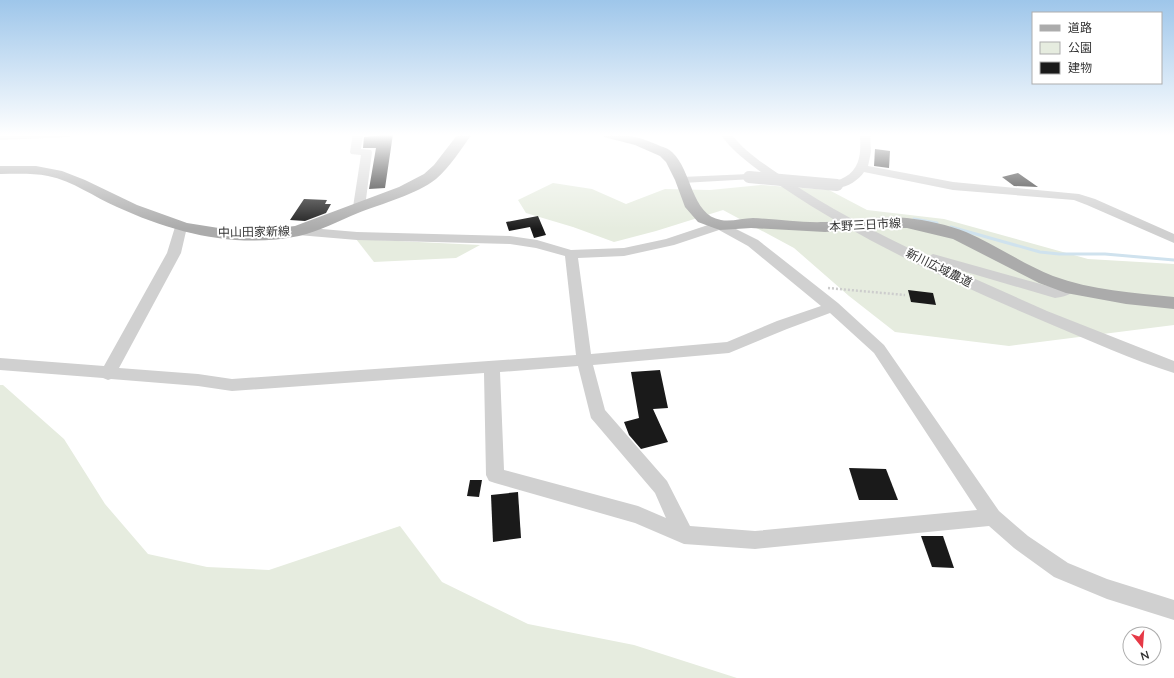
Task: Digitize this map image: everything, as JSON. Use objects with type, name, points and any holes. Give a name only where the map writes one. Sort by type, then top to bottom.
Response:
[{"type":"main road","name":"中山田家新線","points":[[0,170],[35,169],[57,174],[76,181],[116,202],[182,227],[204,232],[231,235],[263,235],[298,231],[404,190],[429,176],[441,166]]},
{"type":"main road","name":"本野三日市線","points":[[675,166],[682,180],[690,204],[704,219],[720,225],[751,223],[798,227],[907,223],[937,228],[959,235],[1046,279],[1069,288],[1099,295],[1174,303]]},
{"type":"street","points":[[359,207],[365,166]]},
{"type":"street","name":"新川広域農道","points":[[760,166],[799,193],[854,226],[955,277],[1030,310],[1174,367]]},
{"type":"street","points":[[682,180],[749,177],[837,185],[849,181],[862,168],[953,186],[1075,197],[1091,202],[1174,239]]},
{"type":"street","points":[[298,231],[356,236],[510,240],[537,244],[571,254],[624,252],[669,242],[720,225],[753,242],[854,324],[879,349],[992,517],[1021,542],[1061,570],[1107,589],[1174,610]]},
{"type":"street","points":[[108,374],[174,253],[182,227]]},
{"type":"street","points":[[894,246],[1055,292],[1061,292],[1069,288]]},
{"type":"street","points":[[571,254],[584,360],[597,413],[661,487],[684,535]]},
{"type":"street","points":[[0,364],[108,374],[198,380],[232,385],[584,360],[729,347],[782,325],[833,307]]},
{"type":"street","points":[[492,367],[495,475],[638,516],[684,535],[755,540],[992,517]]},
{"type":"path","points":[[806,286],[905,295]]},
{"type":"green space","points":[[553,183],[592,189],[626,204],[665,189],[710,190],[761,185],[829,190],[867,210],[944,219],[1088,259],[1174,264],[1174,325],[1009,346],[895,332],[849,296],[794,248],[723,210],[656,231],[614,242],[573,227],[526,213],[518,200]]},
{"type":"green space","points":[[356,239],[480,245],[456,258],[374,262]]},
{"type":"green space","points":[[0,385],[3,385],[64,439],[105,504],[148,554],[207,567],[269,570],[400,526],[442,582],[528,624],[634,645],[737,678],[0,678]]},
{"type":"building","points":[[373,166],[388,166],[385,188],[369,189]]},
{"type":"building","points":[[874,166],[889,166],[889,168]]},
{"type":"building","points":[[1018,173],[1038,187],[1014,186],[1002,177]]},
{"type":"building","points":[[304,199],[327,200],[325,204],[331,204],[326,213],[305,221],[290,220]]},
{"type":"building","points":[[538,216],[546,235],[534,238],[530,227],[509,231],[506,222]]},
{"type":"building","points":[[908,290],[933,293],[936,305],[911,302]]},
{"type":"building","points":[[660,370],[668,408],[653,409],[668,442],[641,449],[629,435],[624,422],[639,418],[631,372]]},
{"type":"building","points":[[849,468],[886,469],[898,500],[859,500]]},
{"type":"building","points":[[470,480],[482,480],[479,497],[467,496]]},
{"type":"building","points":[[518,492],[521,538],[493,542],[491,495]]},
{"type":"building","points":[[921,536],[943,536],[954,568],[932,567]]},
{"type":"waterway","points":[[914,219],[937,223]]},
{"type":"waterway","points":[[951,227],[1040,252],[1059,254],[1105,254],[1174,260]]}]
